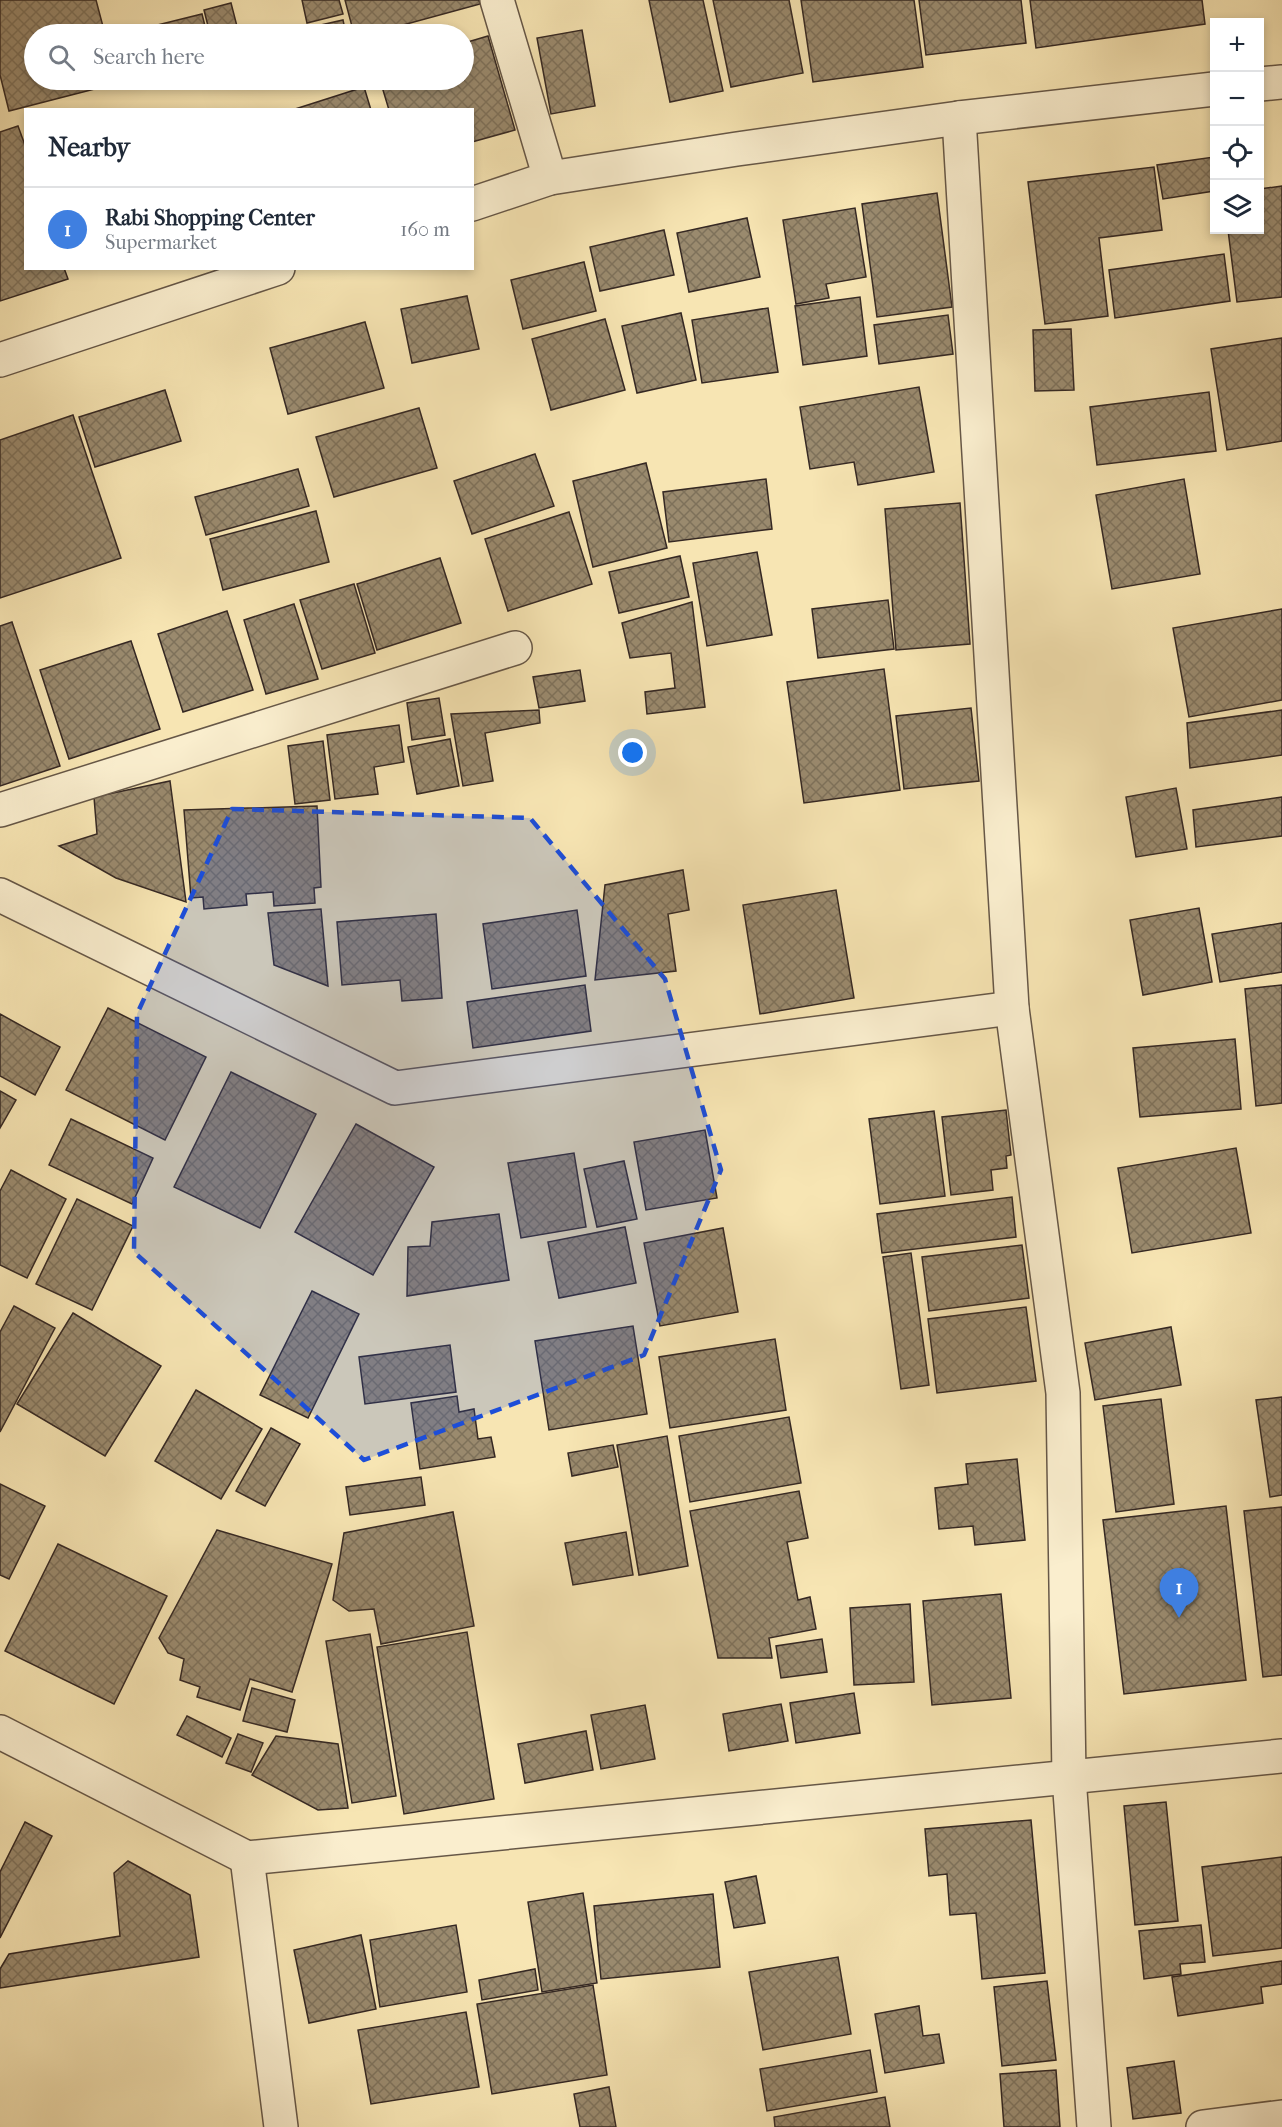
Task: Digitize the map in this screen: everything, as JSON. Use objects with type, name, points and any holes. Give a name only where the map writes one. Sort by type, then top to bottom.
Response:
[{"type":"street","points":[[497,0],[550,178]]},
{"type":"street","points":[[1264,84],[1282,82]]},
{"type":"street","points":[[474,203],[550,178],[737,149],[960,118],[1210,90]]},
{"type":"street","points":[[960,118],[1012,1008],[1064,1393],[1069,1777],[1094,2127]]},
{"type":"street","points":[[0,360],[272,270]]},
{"type":"street","points":[[0,810],[515,648]]},
{"type":"street","points":[[0,895],[394,1088],[1012,1008]]},
{"type":"street","points":[[0,1732],[247,1858],[1282,1756]]},
{"type":"street","points":[[247,1858],[281,2127]]},
{"type":"street","points":[[1203,2127],[1282,2117]]},
{"type":"highlighted area","points":[[232,809],[530,818],[665,979],[721,1170],[644,1355],[364,1460],[134,1252],[137,1014]]},
{"type":"building","points":[[0,0],[96,0],[102,24],[24,24],[24,90],[91,90],[9,111],[0,75]]},
{"type":"building","points":[[302,0],[339,0],[343,14],[307,23]]},
{"type":"building","points":[[345,0],[479,0],[480,4],[407,24],[351,24]]},
{"type":"building","points":[[649,0],[703,0],[723,91],[670,102]]},
{"type":"building","points":[[713,0],[789,0],[803,73],[731,87]]},
{"type":"building","points":[[801,0],[914,0],[923,67],[813,82]]},
{"type":"building","points":[[919,0],[1021,0],[1026,43],[926,55]]},
{"type":"building","points":[[1030,0],[1202,0],[1205,24],[1036,48]]},
{"type":"building","points":[[231,3],[236,24],[208,24],[204,10]]},
{"type":"building","points":[[202,14],[204,24],[161,24]]},
{"type":"building","points":[[343,20],[344,24],[325,24]]},
{"type":"building","points":[[582,30],[595,106],[551,114],[537,38]]},
{"type":"building","points":[[488,36],[515,130],[474,141],[474,108],[388,108],[383,90],[474,90],[474,40]]},
{"type":"building","points":[[355,90],[365,90],[370,108],[298,108]]},
{"type":"building","points":[[18,126],[24,142],[24,270],[65,270],[68,279],[0,301],[0,132]]},
{"type":"building","points":[[1210,158],[1210,192],[1163,199],[1157,165]]},
{"type":"building","points":[[1154,167],[1162,230],[1099,238],[1108,316],[1045,324],[1028,182]]},
{"type":"building","points":[[1282,186],[1282,297],[1237,302],[1228,234],[1264,234],[1264,188]]},
{"type":"building","points":[[937,193],[952,307],[877,317],[862,204]]},
{"type":"building","points":[[855,208],[866,277],[826,284],[829,298],[796,304],[783,220]]},
{"type":"building","points":[[747,218],[760,277],[689,292],[677,233]]},
{"type":"building","points":[[664,230],[674,275],[600,291],[590,247]]},
{"type":"building","points":[[1224,254],[1230,301],[1115,318],[1109,270]]},
{"type":"building","points":[[584,262],[596,311],[523,329],[511,280]]},
{"type":"building","points":[[467,296],[479,349],[412,363],[401,309]]},
{"type":"building","points":[[860,297],[867,356],[803,365],[795,306]]},
{"type":"building","points":[[768,308],[778,372],[702,383],[692,320]]},
{"type":"building","points":[[681,313],[696,380],[637,393],[622,326]]},
{"type":"building","points":[[948,315],[953,354],[879,364],[874,325]]},
{"type":"building","points":[[605,319],[625,390],[551,410],[532,339]]},
{"type":"building","points":[[365,322],[384,388],[288,414],[270,348]]},
{"type":"building","points":[[1071,329],[1074,390],[1035,391],[1033,330]]},
{"type":"building","points":[[1282,338],[1282,441],[1227,450],[1211,349]]},
{"type":"building","points":[[919,387],[934,472],[858,485],[854,462],[810,469],[800,407]]},
{"type":"building","points":[[165,390],[181,441],[95,467],[79,417]]},
{"type":"building","points":[[1209,392],[1216,451],[1097,465],[1090,407]]},
{"type":"building","points":[[419,408],[437,468],[334,497],[316,437]]},
{"type":"building","points":[[73,415],[121,558],[0,598],[0,440]]},
{"type":"building","points":[[535,454],[554,506],[472,534],[454,481]]},
{"type":"building","points":[[646,463],[667,548],[593,567],[573,481]]},
{"type":"building","points":[[298,469],[309,506],[206,535],[195,497]]},
{"type":"building","points":[[766,479],[772,529],[669,542],[663,492]]},
{"type":"building","points":[[1184,479],[1200,574],[1112,589],[1096,495]]},
{"type":"building","points":[[960,503],[970,644],[896,650],[885,509]]},
{"type":"building","points":[[316,511],[329,562],[223,590],[210,539]]},
{"type":"building","points":[[569,512],[592,584],[508,611],[485,539]]},
{"type":"building","points":[[757,552],[772,635],[707,646],[693,563]]},
{"type":"building","points":[[680,556],[689,597],[619,613],[609,572]]},
{"type":"building","points":[[440,558],[461,623],[377,650],[357,584]]},
{"type":"building","points":[[354,584],[375,653],[322,669],[300,600]]},
{"type":"building","points":[[888,600],[894,649],[818,658],[812,609]]},
{"type":"building","points":[[692,602],[705,707],[647,714],[645,692],[675,688],[671,653],[630,658],[622,623]]},
{"type":"building","points":[[294,604],[318,679],[266,694],[244,620]]},
{"type":"building","points":[[1282,609],[1282,700],[1189,717],[1173,628]]},
{"type":"building","points":[[227,611],[253,690],[183,712],[158,634]]},
{"type":"building","points":[[12,622],[60,766],[0,786],[0,626]]},
{"type":"building","points":[[131,641],[160,729],[69,759],[40,670]]},
{"type":"building","points":[[884,669],[900,790],[804,803],[787,682]]},
{"type":"building","points":[[580,670],[585,701],[539,708],[533,677]]},
{"type":"building","points":[[439,698],[445,735],[412,740],[407,703]]},
{"type":"building","points":[[971,708],[979,781],[904,789],[896,716]]},
{"type":"building","points":[[539,710],[540,723],[485,733],[493,781],[463,786],[451,714]]},
{"type":"building","points":[[1282,710],[1282,755],[1190,768],[1187,723]]},
{"type":"building","points":[[399,725],[404,762],[374,767],[378,794],[335,799],[327,735]]},
{"type":"building","points":[[450,739],[459,786],[417,794],[408,747]]},
{"type":"building","points":[[323,741],[330,800],[295,804],[288,746]]},
{"type":"building","points":[[170,781],[186,902],[116,878],[59,846],[97,834],[94,797]]},
{"type":"building","points":[[1176,788],[1187,849],[1136,857],[1126,797]]},
{"type":"building","points":[[1282,797],[1282,836],[1196,847],[1193,810]]},
{"type":"building","points":[[317,806],[321,887],[314,888],[315,903],[274,906],[273,892],[246,894],[247,905],[204,909],[203,897],[191,898],[184,810]]},
{"type":"building","points":[[683,870],[689,910],[668,914],[676,971],[595,980],[605,885]]},
{"type":"building","points":[[836,890],[854,998],[760,1014],[743,905]]},
{"type":"building","points":[[1199,908],[1212,982],[1143,995],[1130,920]]},
{"type":"building","points":[[321,909],[328,986],[274,965],[268,913]]},
{"type":"building","points":[[577,910],[586,976],[492,989],[483,924]]},
{"type":"building","points":[[436,914],[442,998],[402,1001],[400,980],[342,985],[337,922]]},
{"type":"building","points":[[1282,923],[1282,972],[1220,982],[1212,934]]},
{"type":"building","points":[[585,985],[591,1031],[473,1048],[467,1002]]},
{"type":"building","points":[[1282,985],[1282,1103],[1256,1106],[1245,989]]},
{"type":"building","points":[[108,1008],[206,1057],[165,1140],[66,1090]]},
{"type":"building","points":[[0,1014],[60,1047],[35,1095],[0,1076]]},
{"type":"building","points":[[1235,1039],[1241,1109],[1140,1117],[1133,1048]]},
{"type":"building","points":[[231,1072],[316,1114],[260,1228],[174,1187]]},
{"type":"building","points":[[0,1091],[16,1100],[0,1128]]},
{"type":"building","points":[[1006,1110],[1011,1155],[1006,1156],[1007,1168],[991,1170],[993,1190],[951,1195],[942,1117]]},
{"type":"building","points":[[934,1111],[945,1196],[880,1204],[869,1119]]},
{"type":"building","points":[[71,1119],[153,1158],[132,1204],[49,1165]]},
{"type":"building","points":[[356,1124],[434,1167],[373,1275],[295,1232]]},
{"type":"building","points":[[705,1130],[717,1198],[646,1210],[634,1142]]},
{"type":"building","points":[[1236,1148],[1251,1233],[1132,1253],[1118,1168]]},
{"type":"building","points":[[574,1153],[586,1227],[521,1238],[508,1163]]},
{"type":"building","points":[[624,1161],[637,1219],[597,1227],[584,1169]]},
{"type":"building","points":[[11,1170],[66,1199],[27,1278],[0,1265],[0,1191]]},
{"type":"building","points":[[1012,1197],[1016,1237],[882,1253],[877,1214]]},
{"type":"building","points":[[77,1199],[133,1226],[92,1310],[36,1284]]},
{"type":"building","points":[[499,1214],[509,1280],[407,1296],[408,1247],[430,1246],[432,1222]]},
{"type":"building","points":[[625,1227],[636,1283],[559,1298],[548,1242]]},
{"type":"building","points":[[723,1228],[738,1312],[660,1326],[644,1243]]},
{"type":"building","points":[[1022,1245],[1029,1298],[929,1311],[922,1257]]},
{"type":"building","points":[[911,1253],[929,1385],[901,1389],[883,1257]]},
{"type":"building","points":[[312,1291],[359,1314],[308,1418],[260,1395]]},
{"type":"building","points":[[14,1306],[55,1328],[0,1432],[0,1332]]},
{"type":"building","points":[[1026,1307],[1036,1381],[937,1393],[928,1319]]},
{"type":"building","points":[[73,1313],[161,1366],[105,1456],[17,1404]]},
{"type":"building","points":[[633,1326],[647,1414],[549,1430],[535,1341]]},
{"type":"building","points":[[1171,1327],[1181,1385],[1095,1400],[1085,1343]]},
{"type":"building","points":[[775,1339],[786,1410],[670,1428],[659,1357]]},
{"type":"building","points":[[450,1345],[456,1392],[365,1404],[359,1357]]},
{"type":"building","points":[[196,1390],[262,1429],[221,1499],[155,1461]]},
{"type":"building","points":[[457,1396],[459,1412],[474,1409],[478,1439],[491,1437],[495,1457],[420,1469],[411,1403]]},
{"type":"building","points":[[1282,1397],[1282,1495],[1270,1497],[1256,1400]]},
{"type":"building","points":[[1161,1399],[1174,1504],[1116,1512],[1103,1406]]},
{"type":"building","points":[[789,1417],[801,1483],[690,1502],[679,1436]]},
{"type":"building","points":[[271,1428],[300,1444],[265,1506],[236,1491]]},
{"type":"building","points":[[667,1436],[688,1566],[639,1575],[617,1445]]},
{"type":"building","points":[[613,1445],[618,1467],[572,1476],[568,1453]]},
{"type":"building","points":[[1017,1459],[1025,1540],[975,1545],[973,1526],[939,1529],[935,1488],[968,1484],[966,1464]]},
{"type":"building","points":[[421,1477],[425,1505],[350,1515],[346,1487]]},
{"type":"building","points":[[0,1484],[45,1506],[9,1579],[0,1575]]},
{"type":"building","points":[[799,1491],[808,1538],[787,1542],[798,1600],[810,1597],[816,1629],[769,1638],[772,1658],[718,1658],[690,1511]]},
{"type":"building","points":[[1226,1506],[1246,1680],[1124,1694],[1103,1520]]},
{"type":"building","points":[[1282,1507],[1282,1675],[1263,1677],[1244,1511]]},
{"type":"building","points":[[453,1512],[474,1626],[381,1644],[374,1609],[349,1611],[333,1600],[344,1533]]},
{"type":"building","points":[[217,1530],[332,1564],[292,1692],[250,1679],[240,1710],[197,1697],[200,1687],[180,1680],[184,1659],[168,1653],[159,1638]]},
{"type":"building","points":[[626,1532],[633,1575],[573,1585],[565,1543]]},
{"type":"building","points":[[58,1544],[167,1596],[114,1704],[5,1651]]},
{"type":"building","points":[[1001,1594],[1011,1698],[932,1705],[923,1601]]},
{"type":"building","points":[[910,1604],[914,1682],[854,1685],[850,1608]]},
{"type":"building","points":[[467,1632],[494,1799],[404,1814],[377,1647]]},
{"type":"building","points":[[370,1634],[396,1796],[352,1803],[326,1641]]},
{"type":"building","points":[[822,1639],[827,1672],[781,1678],[776,1646]]},
{"type":"building","points":[[252,1688],[295,1700],[287,1732],[243,1721]]},
{"type":"building","points":[[854,1693],[860,1733],[796,1743],[790,1703]]},
{"type":"building","points":[[781,1704],[788,1741],[729,1751],[723,1714]]},
{"type":"building","points":[[645,1705],[655,1759],[601,1769],[591,1715]]},
{"type":"building","points":[[187,1716],[231,1738],[222,1757],[177,1735]]},
{"type":"building","points":[[586,1731],[593,1770],[525,1783],[518,1744]]},
{"type":"building","points":[[238,1734],[263,1743],[251,1772],[226,1763]]},
{"type":"building","points":[[276,1736],[338,1744],[348,1808],[318,1810],[252,1775]]},
{"type":"building","points":[[1166,1802],[1178,1921],[1135,1925],[1124,1806]]},
{"type":"building","points":[[1031,1820],[1045,1973],[982,1979],[976,1913],[950,1915],[947,1874],[929,1876],[925,1829]]},
{"type":"building","points":[[25,1822],[52,1836],[0,1938],[0,1872]]},
{"type":"building","points":[[1282,1857],[1282,1948],[1213,1956],[1202,1867]]},
{"type":"building","points":[[128,1861],[190,1895],[199,1957],[0,1988],[0,1969],[9,1954],[120,1936],[114,1873]]},
{"type":"building","points":[[756,1876],[765,1923],[734,1928],[725,1882]]},
{"type":"building","points":[[583,1893],[597,1983],[542,1992],[528,1902]]},
{"type":"building","points":[[713,1894],[720,1967],[601,1979],[594,1906]]},
{"type":"building","points":[[456,1925],[467,1992],[380,2007],[370,1940]]},
{"type":"building","points":[[1201,1925],[1205,1962],[1180,1964],[1181,1974],[1144,1979],[1139,1931]]},
{"type":"building","points":[[361,1935],[376,2009],[309,2023],[294,1950]]},
{"type":"building","points":[[838,1957],[851,2034],[763,2050],[749,1972]]},
{"type":"building","points":[[1282,1961],[1282,1984],[1261,1987],[1263,2003],[1178,2016],[1172,1977]]},
{"type":"building","points":[[535,1969],[538,1990],[482,2000],[479,1980]]},
{"type":"building","points":[[1047,1981],[1056,2060],[1002,2066],[994,1987]]},
{"type":"building","points":[[593,1985],[607,2075],[492,2094],[477,2004]]},
{"type":"building","points":[[919,2006],[923,2036],[939,2034],[944,2063],[885,2073],[875,2014]]},
{"type":"building","points":[[466,2012],[479,2087],[371,2104],[358,2030]]},
{"type":"building","points":[[870,2050],[877,2092],[767,2111],[760,2069]]},
{"type":"building","points":[[1174,2061],[1181,2113],[1133,2119],[1127,2068]]},
{"type":"building","points":[[1056,2070],[1060,2127],[1004,2127],[1000,2074]]},
{"type":"building","points":[[609,2087],[616,2127],[580,2127],[574,2094]]},
{"type":"building","points":[[885,2097],[890,2127],[775,2127],[774,2117]]},
{"type":"place","name":"Rabi Shopping Center","points":[[1179,1618]]}]
